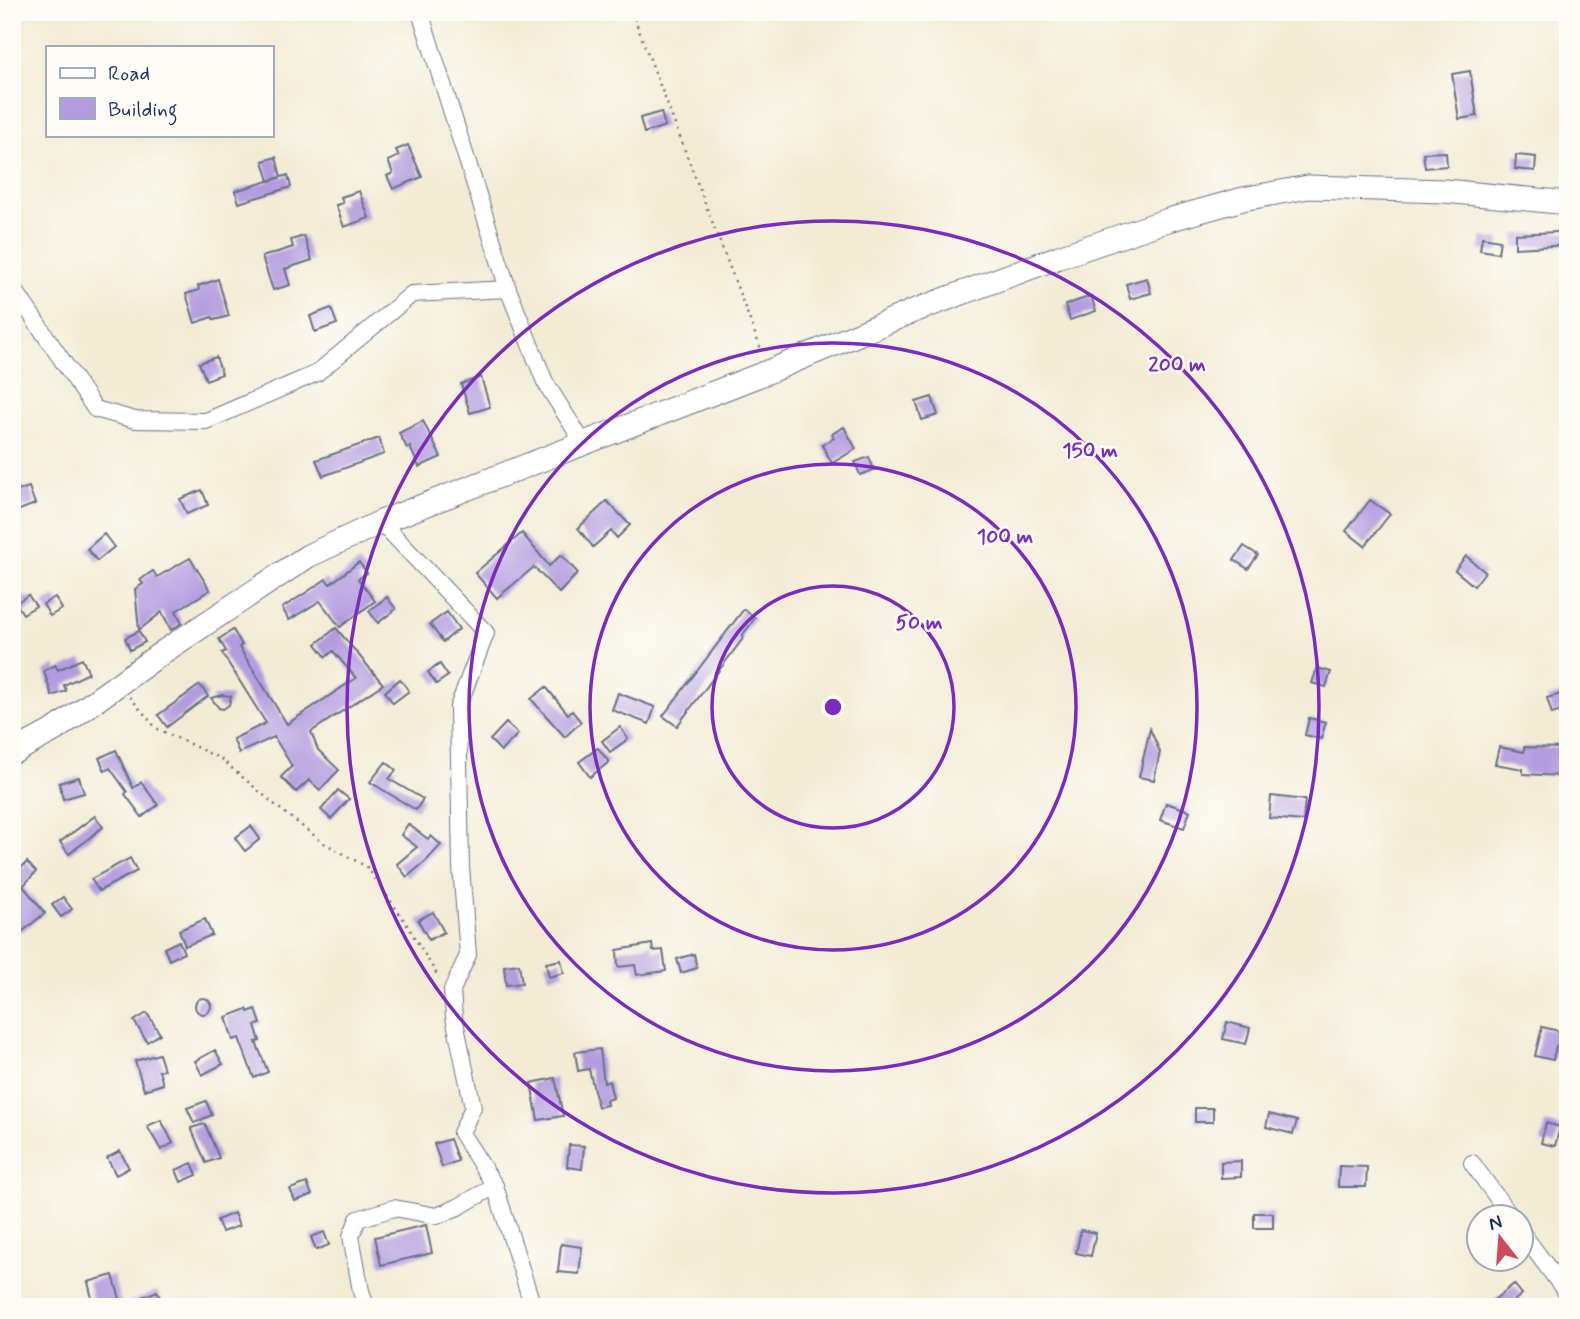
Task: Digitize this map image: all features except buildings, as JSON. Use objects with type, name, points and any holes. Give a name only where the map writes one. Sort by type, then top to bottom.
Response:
[{"type":"street","points":[[420,12],[508,289],[545,382],[583,444]]},
{"type":"street","points":[[12,753],[56,729],[163,652],[307,556],[381,522],[770,371],[911,312],[1059,257],[1168,220],[1243,199],[1308,187],[1444,191],[1568,203]]},
{"type":"street","points":[[12,286],[94,409],[135,420],[206,421],[317,373],[412,294],[508,289]]},
{"type":"street","points":[[381,522],[486,633],[458,707],[461,867],[468,955],[452,990],[454,1017],[473,1107],[461,1133],[495,1186],[533,1307]]},
{"type":"street","points":[[1472,1163],[1502,1204]]},
{"type":"street","points":[[366,1307],[351,1236],[358,1219],[394,1208],[437,1216],[495,1186]]},
{"type":"street","points":[[1534,1248],[1568,1295]]},
{"type":"path","points":[[632,12],[770,371]]},
{"type":"path","points":[[119,684],[156,729],[221,759],[324,843],[367,867],[404,920],[453,1000]]}]
